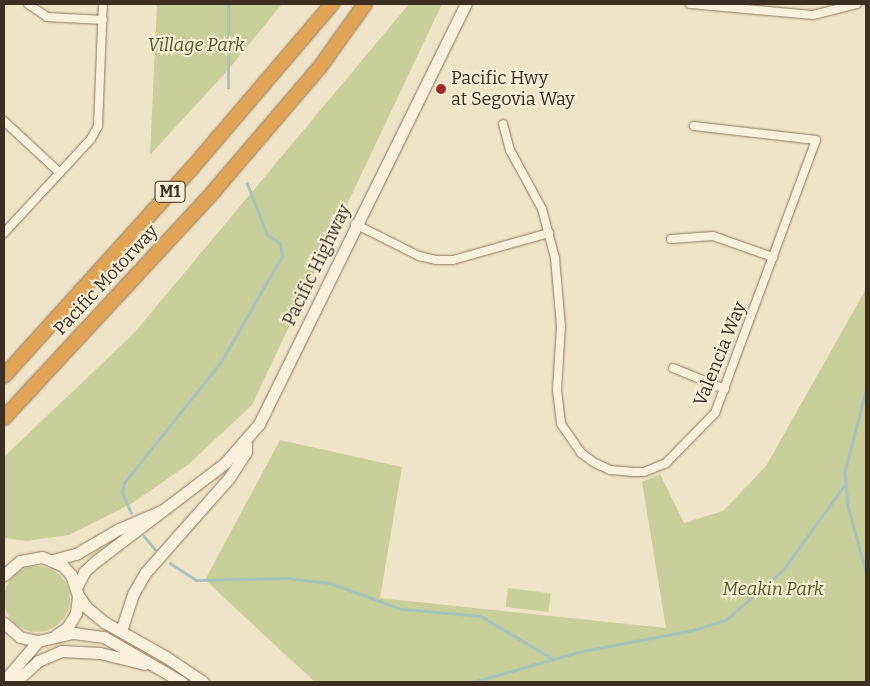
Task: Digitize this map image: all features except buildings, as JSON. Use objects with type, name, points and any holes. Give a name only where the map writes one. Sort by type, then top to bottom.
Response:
[{"type":"highway","name":"Pacific Motorway","points":[[4,376],[192,168],[332,4]]},
{"type":"highway","name":"Pacific Motorway","points":[[4,418],[214,191],[320,67],[365,4]]},
{"type":"highway","points":[[320,67],[374,4]]},
{"type":"main road","name":"Pacific Highway","points":[[4,561],[20,561],[36,557],[53,560],[76,554],[127,524],[161,510],[206,480],[246,442],[271,404],[355,224],[466,4]]},
{"type":"main road","points":[[121,631],[133,594],[145,573],[229,478],[246,452],[246,442]]},
{"type":"main road","name":"Pacific Highway","points":[[78,591],[84,572],[155,519],[161,510]]},
{"type":"main road","points":[[53,560],[63,566],[92,613],[203,682]]},
{"type":"main road","points":[[4,575],[20,561]]},
{"type":"main road","points":[[52,638],[67,628],[76,613],[78,591]]},
{"type":"main road","points":[[4,628],[20,637],[38,641],[74,633],[93,634],[162,668],[182,682]]},
{"type":"main road","points":[[4,681],[38,641]]},
{"type":"main road","points":[[15,682],[38,661],[61,650],[100,653],[162,668]]},
{"type":"street","points":[[28,4],[47,16],[103,20]]},
{"type":"street","points":[[4,233],[91,139],[98,126],[104,4]]},
{"type":"street","points":[[690,4],[813,15],[857,4]]},
{"type":"street","points":[[4,121],[60,173]]},
{"type":"street","name":"Valencia Way","points":[[503,124],[510,150],[542,209],[549,233],[561,326],[558,409],[568,438],[581,453],[610,470],[644,472],[666,463],[704,426],[715,412],[816,140],[694,126]]},
{"type":"street","points":[[355,224],[419,256],[436,260],[452,260],[549,233]]},
{"type":"street","points":[[671,239],[713,236],[773,257]]},
{"type":"street","points":[[673,368],[725,389]]},
{"type":"green space","name":"Village Park","points":[[157,4],[282,4],[228,70],[150,155]]},
{"type":"green space","points":[[409,4],[442,4],[252,405],[189,464],[131,504],[69,535],[27,541],[4,538],[4,457],[134,333]]},
{"type":"green space","name":"Meakin Park","points":[[866,289],[866,682],[315,682],[205,580],[280,440],[402,467],[380,598],[666,628],[642,482],[660,474],[684,523],[723,511],[766,466]]},
{"type":"green space","points":[[37,566],[50,569],[60,576],[67,586],[70,599],[67,612],[60,622],[50,629],[37,632],[24,629],[14,622],[7,612],[4,599],[7,586],[14,576],[24,569]]},
{"type":"green space","points":[[508,588],[551,593],[548,612],[506,607]]},
{"type":"waterway","points":[[228,4],[228,88]]},
{"type":"waterway","points":[[131,513],[122,493],[124,483],[221,362],[282,256],[280,244],[267,235],[247,184]]},
{"type":"waterway","points":[[866,391],[845,472],[848,506],[866,571]]},
{"type":"waterway","points":[[473,682],[578,652],[693,630],[726,620],[783,570],[846,483]]},
{"type":"waterway","points":[[144,536],[155,549]]},
{"type":"waterway","points":[[170,563],[196,580],[286,578],[330,583],[402,609],[481,616],[553,659]]},
{"type":"place","name":"Pacific Hwy at Segovia Way","points":[[441,89]]}]
